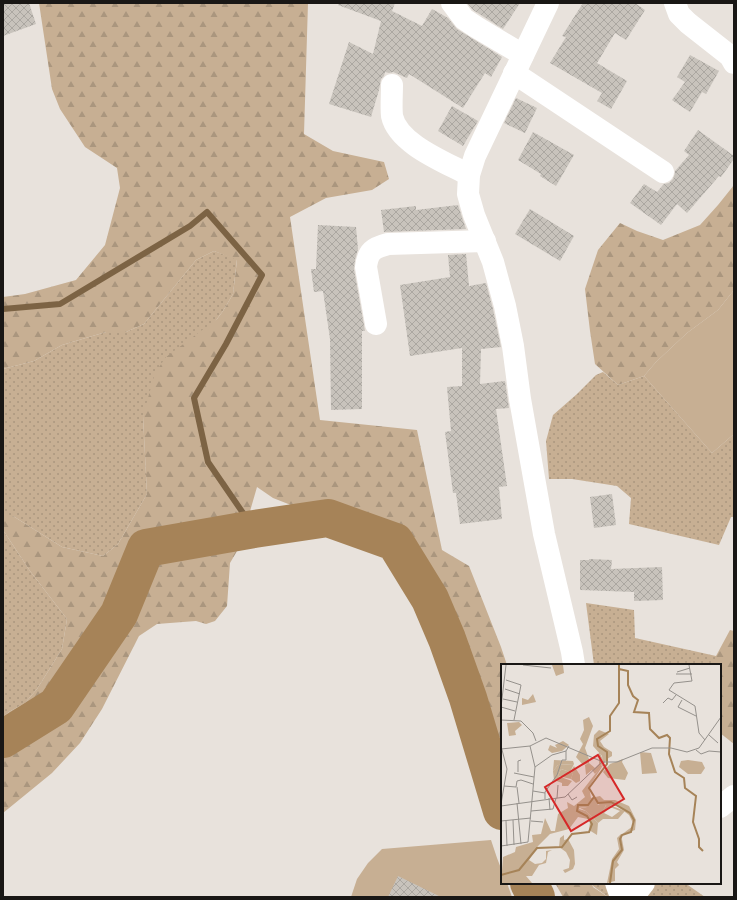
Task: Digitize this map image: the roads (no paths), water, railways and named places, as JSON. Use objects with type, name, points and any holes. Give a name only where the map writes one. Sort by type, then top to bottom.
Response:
[{"type":"street","points":[[452,3],[464,19],[476,27],[519,64],[663,172]]},
{"type":"street","points":[[548,3],[475,156],[468,175],[468,194],[474,215],[493,262],[505,306],[512,339],[520,399],[544,534],[574,664]]},
{"type":"street","points":[[675,3],[679,14],[688,23],[730,56],[734,63]]},
{"type":"street","points":[[392,84],[392,115],[396,125],[404,136],[421,150],[468,175]]},
{"type":"street","points":[[376,324],[366,267],[367,257],[378,247],[388,244],[485,241]]},
{"type":"street","points":[[721,806],[734,796]]},
{"type":"street","points":[[616,884],[621,897]]},
{"type":"street","points":[[633,897],[643,884]]},
{"type":"waterway","points":[[3,309],[60,304],[190,226],[207,212],[262,275],[226,344],[194,398],[208,462],[254,529]]},
{"type":"waterway","points":[[3,739],[56,706],[119,614],[146,548],[328,518],[395,542],[430,599],[447,639],[468,698],[501,808]]},
{"type":"waterway","points":[[530,884],[536,897]]}]
